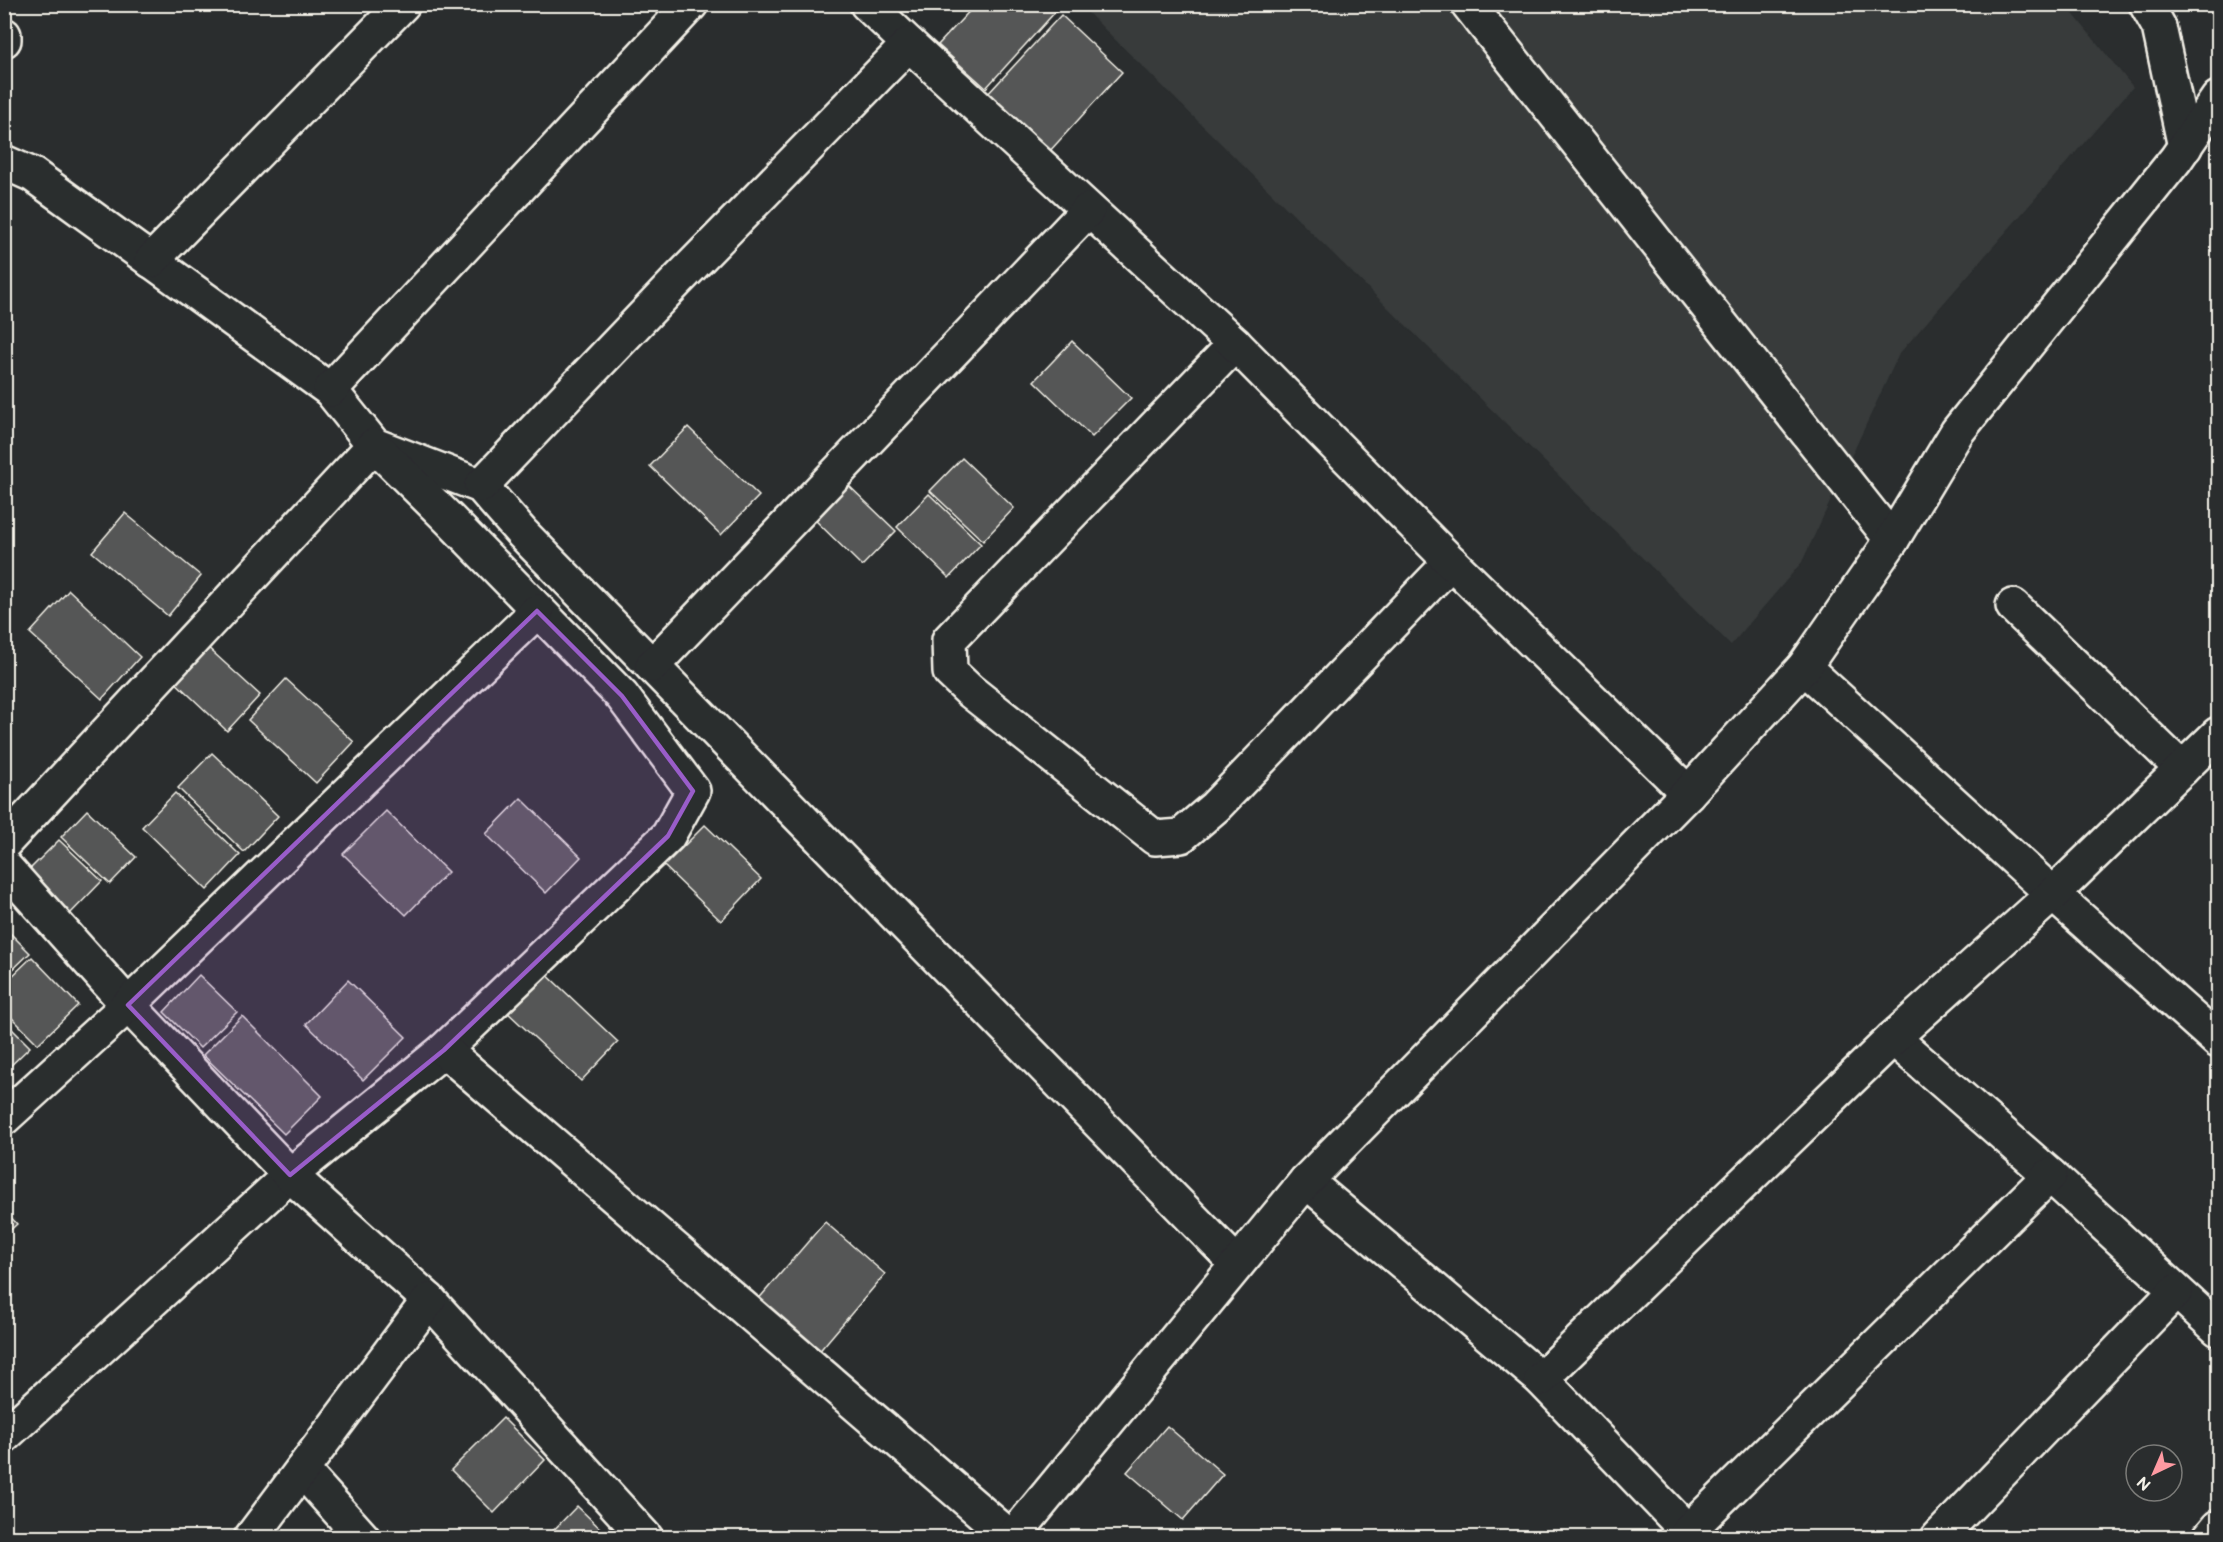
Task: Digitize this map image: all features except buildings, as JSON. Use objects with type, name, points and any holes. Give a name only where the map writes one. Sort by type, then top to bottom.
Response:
[{"type":"street","points":[[151,261],[403,4]]},
{"type":"street","points":[[330,390],[691,4]]},
{"type":"street","points":[[867,4],[1235,344],[1451,562],[1688,793]]},
{"type":"street","points":[[1468,4],[1892,540]]},
{"type":"street","points":[[2146,4],[2159,27],[2185,147]]},
{"type":"street","points":[[4,35],[4,40]]},
{"type":"street","points":[[481,486],[675,282],[909,44]]},
{"type":"street","points":[[444,1050],[1011,1538],[1306,1181],[1688,793],[1804,667],[1892,540],[1957,432],[2185,147],[2218,98]]},
{"type":"street","points":[[4,162],[33,175],[330,390],[374,445],[622,696],[693,790],[668,836],[444,1050],[290,1175],[4,1436]]},
{"type":"street","points":[[652,666],[1088,210]]},
{"type":"street","points":[[1235,344],[950,640],[950,672],[969,690],[1155,838],[1181,836],[1215,807],[1451,562]]},
{"type":"street","points":[[374,445],[481,486],[522,533],[1237,1264]]},
{"type":"street","points":[[4,843],[374,445]]},
{"type":"street","points":[[2013,606],[2182,769]]},
{"type":"street","points":[[4,1118],[128,1005],[537,611]]},
{"type":"street","points":[[1804,667],[2053,894],[2214,1028]]},
{"type":"street","points":[[1541,1379],[1893,1038],[2053,894],[2218,734]]},
{"type":"street","points":[[4,866],[128,1005],[290,1175],[429,1300],[646,1538]]},
{"type":"street","points":[[1893,1038],[2050,1175],[2218,1329]]},
{"type":"street","points":[[1306,1181],[1541,1379],[1690,1534],[2050,1175]]},
{"type":"street","points":[[1938,1538],[2176,1291]]},
{"type":"street","points":[[251,1538],[429,1300]]},
{"type":"street","points":[[302,1470],[363,1538]]},
{"type":"street","points":[[2209,1538],[2218,1527]]},
{"type":"highlighted area","points":[[537,611],[622,696],[693,791],[668,836],[444,1050],[290,1175],[128,1005]]},
{"type":"shaded area","points":[[1080,5],[2066,5],[2133,87],[1899,354],[1802,562],[1731,645]]}]
